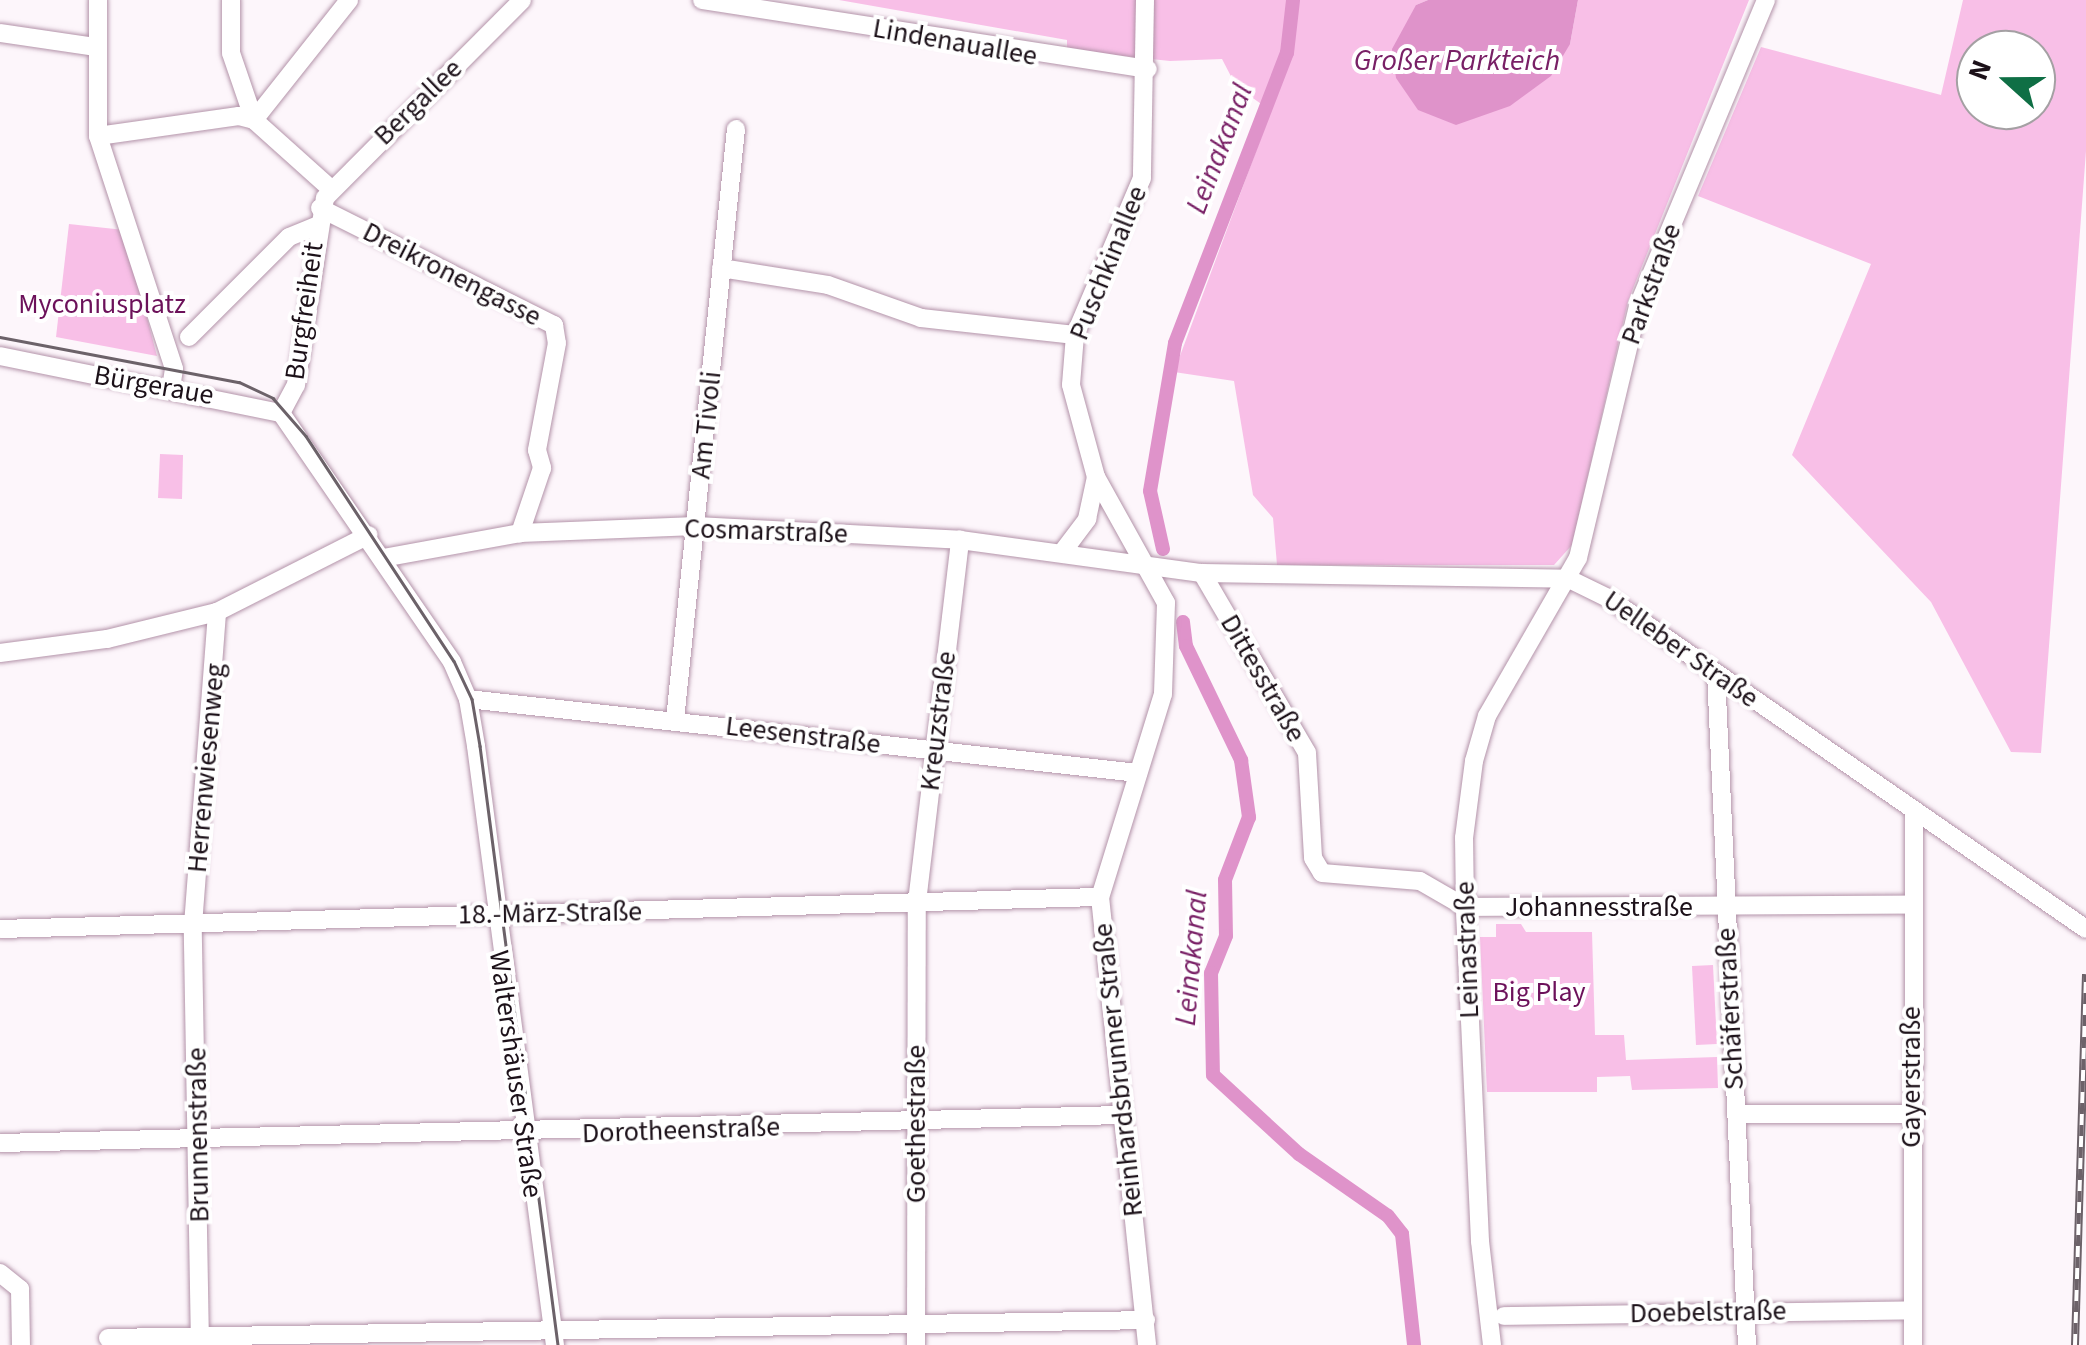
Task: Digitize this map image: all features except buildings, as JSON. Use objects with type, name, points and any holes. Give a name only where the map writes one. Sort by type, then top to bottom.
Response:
[{"type":"street","points":[[98,0],[98,136],[174,369],[171,388]]},
{"type":"street","points":[[231,0],[231,53],[254,120]]},
{"type":"street","points":[[254,120],[348,0]]},
{"type":"street","name":"Bergallee","points":[[189,337],[289,236],[318,217],[331,189],[522,0]]},
{"type":"street","name":"Lindenauallee","points":[[702,0],[1148,69]]},
{"type":"street","name":"Puschkinallee","points":[[1146,0],[1148,69],[1139,191],[1075,334],[1072,400],[1096,477],[1150,567]]},
{"type":"street","name":"Parkstraße","points":[[1569,579],[1638,306],[1766,0]]},
{"type":"street","points":[[0,33],[96,47]]},
{"type":"street","points":[[98,136],[229,113],[254,120],[331,189]]},
{"type":"street","name":"Am Tivoli","points":[[675,720],[736,129]]},
{"type":"street","name":"Burgfreiheit","points":[[281,413],[296,386],[318,217]]},
{"type":"street","name":"Dreikronengasse","points":[[318,217],[554,326],[557,342],[537,450],[542,468],[520,533]]},
{"type":"street","points":[[721,268],[828,285],[921,318],[1075,334]]},
{"type":"street","name":"Bürgeraue","points":[[0,356],[281,413]]},
{"type":"street","name":"Waltershäuser Straße","points":[[281,413],[369,535],[452,662],[468,699],[523,1135],[554,1340]]},
{"type":"street","points":[[1064,550],[1087,519],[1096,477]]},
{"type":"street","name":"Cosmarstraße","points":[[383,558],[520,533],[696,526],[960,540],[1064,550],[1150,567]]},
{"type":"street","points":[[0,652],[107,638],[217,612],[369,535]]},
{"type":"street","name":"Kreuzstraße","points":[[917,902],[960,540]]},
{"type":"street","name":"Uelleber Straße","points":[[1150,567],[1202,572],[1569,579],[1600,592],[2086,929]]},
{"type":"street","name":"Reinhardsbrunner Straße","points":[[1147,1345],[1100,896],[1161,703],[1166,602],[1150,567]]},
{"type":"street","name":"Dittesstraße","points":[[1202,572],[1307,753],[1316,870],[1420,881],[1465,907]]},
{"type":"street","name":"Leinastraße","points":[[1492,1345],[1480,1241],[1464,838],[1481,734],[1569,579]]},
{"type":"street","name":"Herrenwiesenweg","points":[[193,924],[217,612]]},
{"type":"street","name":"Schäferstraße","points":[[1716,673],[1724,906],[1748,1345]]},
{"type":"street","name":"Leesenstraße","points":[[468,699],[1138,773]]},
{"type":"street","name":"Gayerstraße","points":[[1913,1345],[1910,1114],[1914,810]]},
{"type":"street","name":"18.-März-Straße","points":[[0,930],[1100,896]]},
{"type":"street","name":"Goethestraße","points":[[916,1335],[917,902]]},
{"type":"street","name":"Johannesstraße","points":[[1465,907],[1913,905]]},
{"type":"street","name":"Brunnenstraße","points":[[193,924],[200,1341]]},
{"type":"street","points":[[1736,1114],[1910,1114]]},
{"type":"street","name":"Dorotheenstraße","points":[[0,1143],[523,1135],[1122,1115]]},
{"type":"street","points":[[0,1273],[20,1289],[20,1345]]},
{"type":"street","name":"Doebelstraße","points":[[1504,1316],[1912,1310]]},
{"type":"street","points":[[108,1338],[554,1340],[916,1335],[1146,1320]]},
{"type":"green space","points":[[839,0],[1428,0],[1416,5],[1570,44],[1578,0],[1749,0],[1628,301],[1572,545],[1554,565],[1277,565],[1273,518],[1253,495],[1234,381],[1174,372],[1271,111],[1236,86],[1222,59],[1170,61],[1067,50],[1067,40]]},
{"type":"green space","points":[[1963,0],[2086,0],[2086,151],[2041,753],[2011,752],[1931,602],[1792,455],[1871,264],[1698,196],[1761,47],[1941,95],[1956,30],[1956,130],[2056,130],[2056,30],[1956,30]]},
{"type":"green space","name":"Myconiusplatz","points":[[69,224],[124,230],[157,356],[56,337]]},
{"type":"green space","points":[[160,454],[183,455],[182,499],[158,498]]},
{"type":"green space","name":"Big Play","points":[[1496,924],[1521,924],[1526,932],[1592,932],[1595,1035],[1624,1035],[1626,1060],[1717,1057],[1718,1088],[1632,1090],[1630,1076],[1597,1077],[1597,1092],[1487,1092],[1480,937],[1496,937]]},
{"type":"green space","points":[[1713,965],[1717,1044],[1696,1045],[1692,966]]},
{"type":"water","name":"Großer Parkteich","points":[[1428,0],[1578,0],[1570,44],[1551,76],[1510,106],[1456,125],[1418,110],[1396,78],[1392,49],[1416,5]]},
{"type":"waterway","name":"Leinakanal","points":[[1163,549],[1150,491],[1175,343],[1287,53],[1293,0]]},
{"type":"waterway","name":"Leinakanal","points":[[1183,622],[1186,646],[1241,760],[1249,817],[1225,880],[1226,936],[1211,973],[1213,1075],[1299,1154],[1388,1216],[1402,1234],[1414,1345]]},
{"type":"tram line","points":[[0,337],[239,382],[273,398],[306,436],[454,661],[472,699],[480,746],[558,1345]]},
{"type":"railway","points":[[2075,1345],[2086,974]]}]
